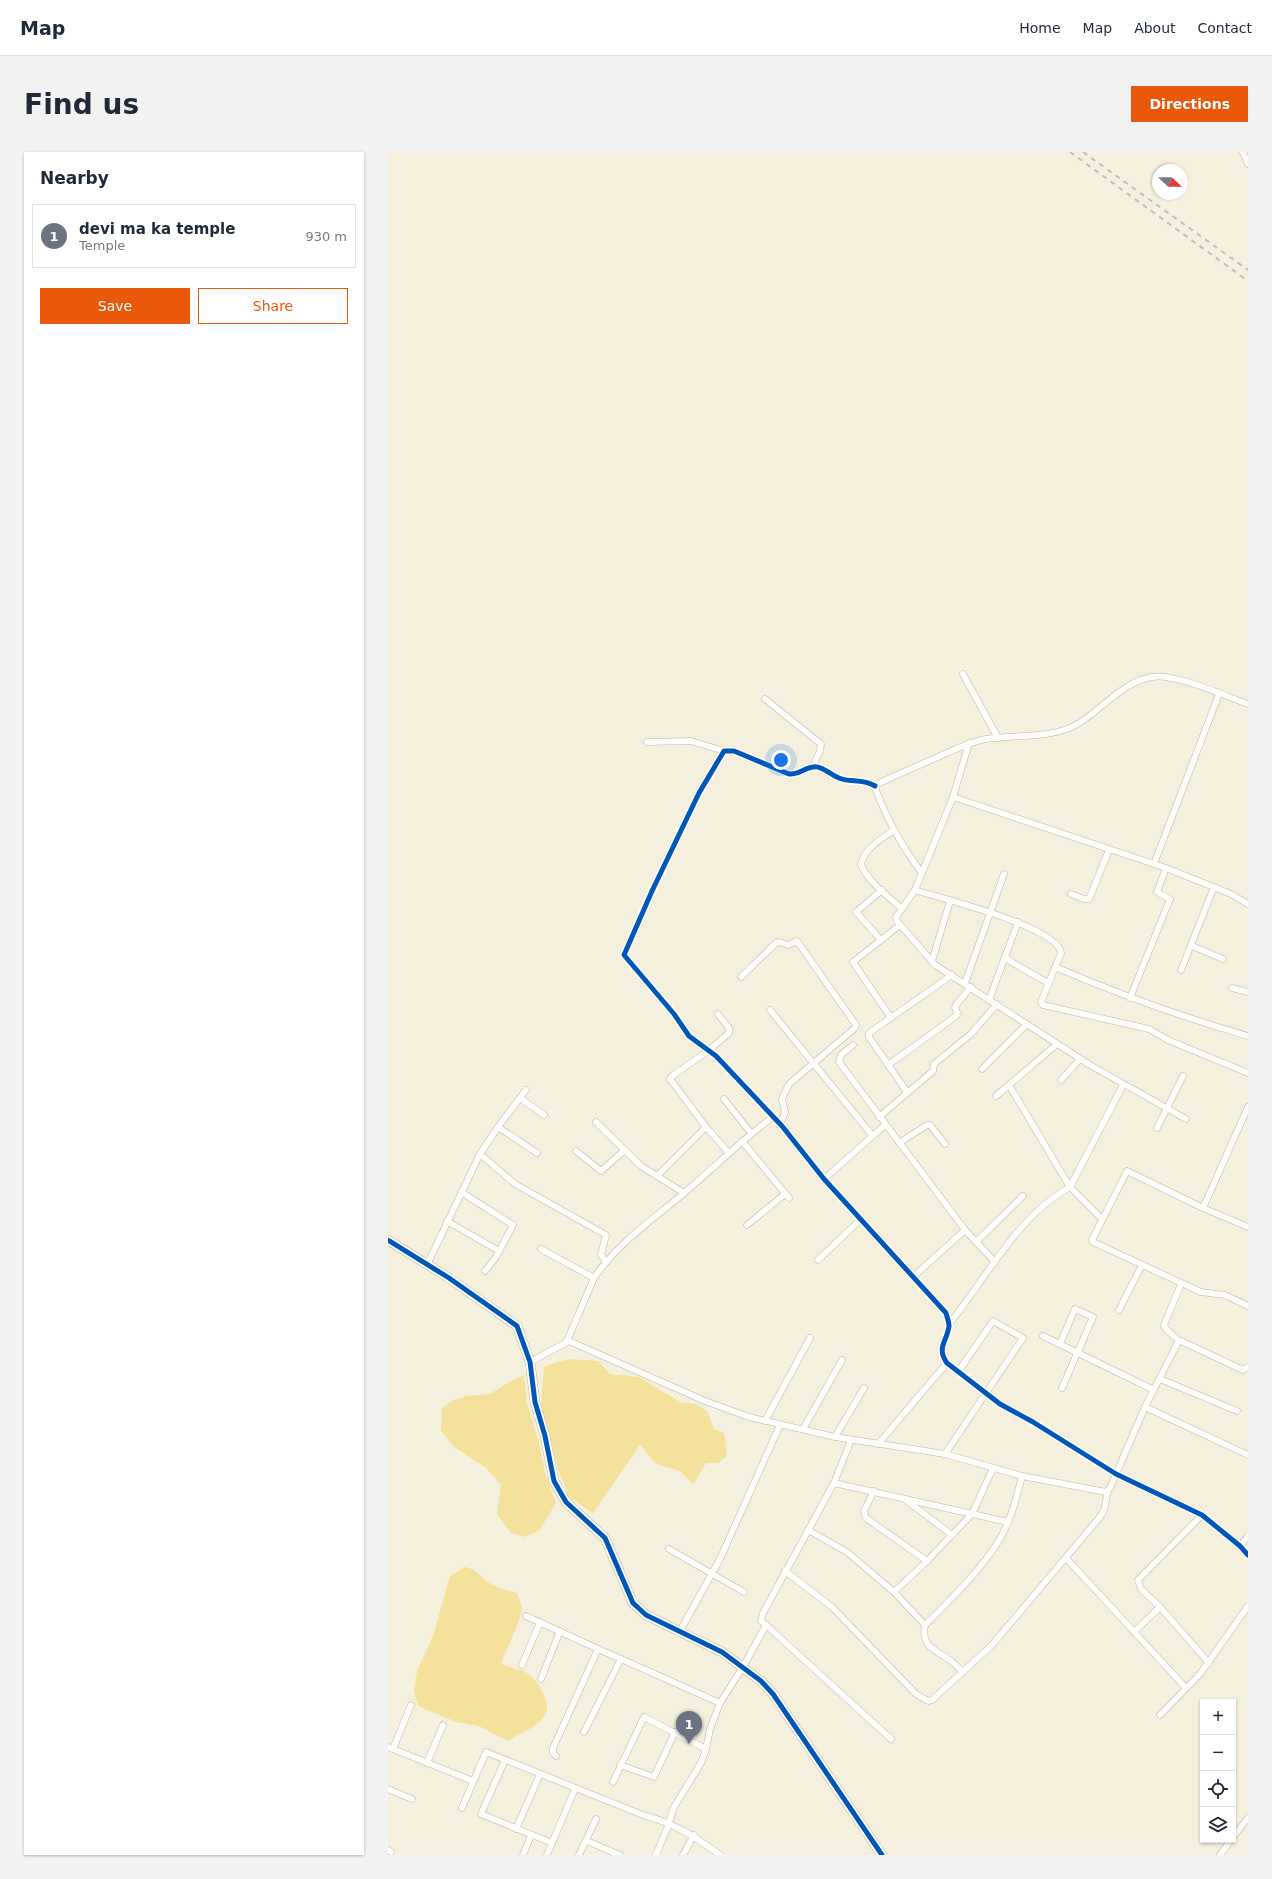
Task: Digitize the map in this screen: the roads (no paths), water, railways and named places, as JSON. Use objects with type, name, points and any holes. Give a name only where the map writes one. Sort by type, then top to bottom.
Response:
[{"type":"street","points":[[1243,152],[1248,164]]},
{"type":"street","points":[[963,674],[998,738]]},
{"type":"street","points":[[875,786],[969,743],[1068,729],[1116,694],[1142,679],[1163,676],[1248,704]]},
{"type":"street","points":[[1154,864],[1220,694]]},
{"type":"street","points":[[647,742],[690,741],[724,751],[734,751],[789,774],[795,775],[813,766],[820,751],[821,744],[765,699]]},
{"type":"street","points":[[969,743],[953,797],[915,890],[896,919],[932,961],[952,975],[1080,1059],[1123,1085],[1186,1118]]},
{"type":"street","points":[[724,751],[699,793],[652,891],[624,954],[674,1014],[689,1036],[716,1056],[773,1117],[824,1179],[946,1313],[949,1324]]},
{"type":"street","points":[[813,766],[818,767],[839,779],[865,781],[875,786],[894,830],[922,873]]},
{"type":"street","points":[[953,797],[1166,868],[1214,887],[1248,904]]},
{"type":"street","points":[[894,830],[881,839],[864,856],[861,864],[866,873],[902,909]]},
{"type":"street","points":[[1071,894],[1084,899],[1089,899],[1109,850]]},
{"type":"street","points":[[1130,998],[1170,899],[1157,892],[1166,868]]},
{"type":"street","points":[[965,983],[1004,874]]},
{"type":"street","points":[[1181,970],[1192,946],[1214,887]]},
{"type":"street","points":[[881,940],[856,912],[882,890]]},
{"type":"street","points":[[915,890],[1018,922],[1040,931],[1056,942],[1061,953],[1041,1002],[1043,1005],[1149,1029],[1168,1040],[1248,1073]]},
{"type":"street","points":[[932,961],[950,901]]},
{"type":"street","points":[[989,1000],[1018,922]]},
{"type":"street","points":[[890,1018],[854,963],[854,960],[900,925]]},
{"type":"street","points":[[741,977],[776,943],[780,942],[788,945],[797,941],[801,944],[856,1025],[856,1028],[814,1062],[785,1090],[782,1099],[785,1112],[780,1125]]},
{"type":"street","points":[[1192,946],[1223,959]]},
{"type":"street","points":[[1005,957],[1017,966],[1048,983]]},
{"type":"street","points":[[1055,967],[1130,998],[1185,1018],[1248,1036]]},
{"type":"street","points":[[907,1092],[868,1035],[870,1032],[952,975]]},
{"type":"street","points":[[888,1065],[956,1016],[958,1014],[955,1008],[956,1005],[971,987]]},
{"type":"street","points":[[1232,988],[1248,992]]},
{"type":"street","points":[[878,1117],[934,1071],[934,1064],[971,1034],[997,1004]]},
{"type":"street","points":[[770,1010],[814,1062],[872,1135]]},
{"type":"street","points":[[718,1014],[730,1031],[727,1036],[670,1079],[706,1127],[729,1153]]},
{"type":"street","points":[[982,1069],[1027,1024]]},
{"type":"street","points":[[996,1096],[1057,1044]]},
{"type":"street","points":[[853,1045],[841,1055],[838,1060],[878,1117],[965,1230],[994,1262]]},
{"type":"street","points":[[1061,1080],[1080,1059]]},
{"type":"street","points":[[1157,1128],[1183,1076]]},
{"type":"street","points":[[1009,1085],[1070,1187],[1102,1219]]},
{"type":"street","points":[[1123,1085],[1070,1187],[1059,1193],[1036,1213],[994,1262],[949,1324],[942,1348],[942,1354],[947,1363],[986,1394],[1116,1474],[1202,1515],[1240,1546],[1248,1555]]},
{"type":"street","points":[[427,1265],[480,1154],[526,1090]]},
{"type":"street","points":[[520,1098],[544,1115]]},
{"type":"street","points":[[724,1099],[751,1133]]},
{"type":"street","points":[[1203,1208],[1248,1107]]},
{"type":"street","points":[[531,1365],[567,1341],[594,1278],[606,1262],[623,1244],[684,1193],[751,1133],[773,1117]]},
{"type":"street","points":[[596,1122],[641,1166],[684,1193]]},
{"type":"street","points":[[824,1179],[885,1125]]},
{"type":"street","points":[[899,1143],[927,1125],[930,1125],[945,1144]]},
{"type":"street","points":[[498,1127],[537,1153]]},
{"type":"street","points":[[657,1176],[706,1127]]},
{"type":"street","points":[[742,1142],[787,1196],[747,1224]]},
{"type":"street","points":[[576,1151],[601,1171],[625,1150]]},
{"type":"street","points":[[480,1154],[515,1184],[606,1235],[601,1255],[606,1262]]},
{"type":"street","points":[[1248,1228],[1127,1171],[1092,1238],[1093,1242],[1180,1284],[1201,1292],[1225,1294],[1248,1306]]},
{"type":"street","points":[[461,1192],[513,1225],[500,1251],[485,1271]]},
{"type":"street","points":[[977,1242],[1023,1196]]},
{"type":"street","points":[[818,1260],[861,1220]]},
{"type":"street","points":[[447,1221],[500,1251]]},
{"type":"street","points":[[913,1277],[965,1230]]},
{"type":"street","points":[[388,1240],[514,1323],[521,1333],[531,1365],[535,1402],[545,1436],[554,1481],[566,1502],[605,1538],[633,1603],[646,1615],[722,1652],[761,1681],[773,1694],[882,1855]]},
{"type":"street","points":[[541,1249],[594,1278]]},
{"type":"street","points":[[1119,1310],[1142,1265]]},
{"type":"street","points":[[1180,1284],[1164,1325],[1166,1329],[1180,1341],[1242,1370],[1248,1367]]},
{"type":"street","points":[[1060,1344],[1075,1309],[1092,1316],[1093,1319],[1062,1388]]},
{"type":"street","points":[[945,1454],[1023,1341],[1022,1337],[993,1321],[958,1372]]},
{"type":"street","points":[[1043,1336],[1154,1390]]},
{"type":"street","points":[[765,1421],[810,1338]]},
{"type":"street","points":[[567,1341],[705,1401],[765,1421],[851,1440],[945,1454],[1022,1476],[1104,1492],[1108,1491]]},
{"type":"street","points":[[785,1571],[832,1607],[922,1699],[928,1701],[932,1700],[992,1645],[1066,1558],[1104,1510],[1108,1491],[1154,1390],[1180,1341]]},
{"type":"street","points":[[803,1429],[842,1360]]},
{"type":"street","points":[[878,1444],[947,1363]]},
{"type":"street","points":[[1160,1379],[1237,1411]]},
{"type":"street","points":[[835,1437],[864,1388]]},
{"type":"street","points":[[1146,1408],[1248,1455]]},
{"type":"street","points":[[680,1631],[712,1574],[780,1425]]},
{"type":"street","points":[[851,1440],[834,1483],[785,1571],[761,1620],[891,1739]]},
{"type":"street","points":[[894,1592],[927,1561],[972,1514],[993,1468]]},
{"type":"street","points":[[963,1672],[949,1659],[934,1651],[930,1647],[924,1634],[926,1625],[998,1543],[1014,1509],[1022,1476]]},
{"type":"street","points":[[834,1483],[1008,1522]]},
{"type":"street","points":[[874,1492],[864,1511],[866,1518],[927,1561]]},
{"type":"street","points":[[904,1498],[952,1535]]},
{"type":"street","points":[[1202,1515],[1138,1580],[1141,1589],[1160,1607],[1209,1663]]},
{"type":"street","points":[[808,1530],[847,1552],[894,1592],[926,1625]]},
{"type":"street","points":[[1240,1546],[1248,1536]]},
{"type":"street","points":[[669,1549],[744,1592]]},
{"type":"street","points":[[1066,1558],[1186,1688]]},
{"type":"street","points":[[1160,1715],[1209,1663],[1248,1606]]},
{"type":"street","points":[[1134,1632],[1160,1607]]},
{"type":"street","points":[[526,1616],[720,1703]]},
{"type":"street","points":[[522,1666],[540,1622]]},
{"type":"street","points":[[656,1855],[674,1807],[698,1770],[706,1749],[710,1729],[720,1703],[743,1667],[766,1625]]},
{"type":"street","points":[[541,1680],[560,1631]]},
{"type":"street","points":[[556,1756],[553,1752],[553,1748],[598,1649]]},
{"type":"street","points":[[584,1732],[621,1659]]},
{"type":"street","points":[[411,1705],[390,1748],[473,1781]]},
{"type":"street","points":[[613,1782],[644,1716],[706,1749]]},
{"type":"street","points":[[427,1763],[443,1725]]},
{"type":"street","points":[[620,1765],[654,1777],[675,1732]]},
{"type":"street","points":[[462,1808],[486,1753],[493,1754],[504,1760],[643,1815],[669,1823],[694,1835],[720,1855]]},
{"type":"street","points":[[504,1760],[481,1814],[552,1843]]},
{"type":"street","points":[[516,1829],[540,1774]]},
{"type":"street","points":[[547,1855],[575,1788]]},
{"type":"street","points":[[388,1789],[412,1799]]},
{"type":"street","points":[[579,1855],[596,1818]]},
{"type":"street","points":[[1236,1833],[1248,1818]]},
{"type":"street","points":[[523,1855],[531,1835]]},
{"type":"street","points":[[683,1855],[694,1835]]},
{"type":"street","points":[[586,1841],[620,1855]]},
{"type":"street","points":[[1220,1855],[1229,1843]]},
{"type":"railway","points":[[1070,152],[1248,281]]},
{"type":"railway","points":[[1083,152],[1248,270]]},
{"type":"place","name":"devi ma ka temple","points":[[689,1744]]}]
